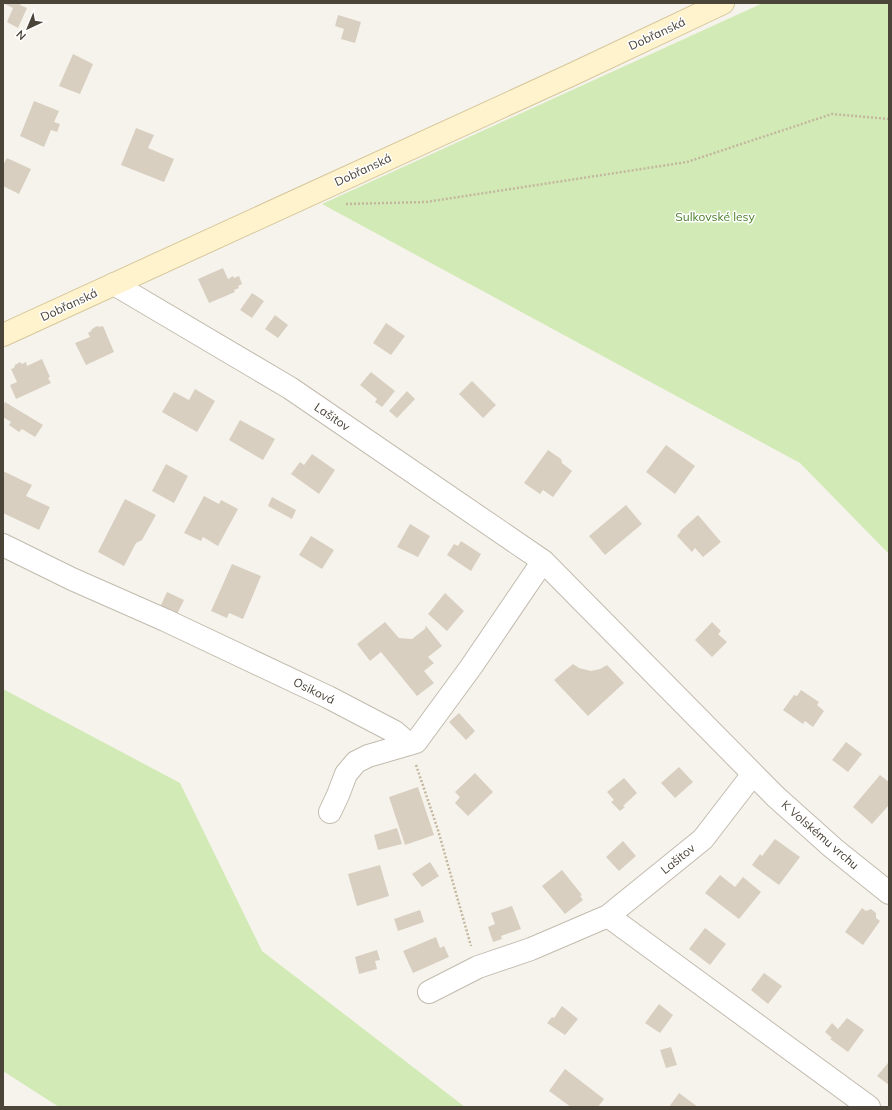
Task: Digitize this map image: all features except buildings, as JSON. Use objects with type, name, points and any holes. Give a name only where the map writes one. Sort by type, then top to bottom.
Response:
[{"type":"street","name":"Dobřanská","points":[[3,335],[573,74],[723,3]]},
{"type":"street","name":"Lašitov","points":[[114,284],[290,388],[543,561],[753,774],[703,839],[608,916],[531,949],[478,967],[429,992]]},
{"type":"street","name":"Osiková","points":[[3,545],[72,579],[165,620],[328,697],[394,732],[409,744]]},
{"type":"street","points":[[330,812],[346,774],[356,762],[368,756],[416,742],[466,673],[543,561]]},
{"type":"street","name":"K Volskému vrchu","points":[[753,774],[832,848],[889,893]]},
{"type":"street","points":[[608,916],[869,1107]]},
{"type":"path","points":[[338,204],[426,202],[687,162],[832,114],[889,119]]},
{"type":"path","points":[[409,744],[438,830],[478,967]]},
{"type":"green space","name":"Sulkovské lesy","points":[[763,3],[889,3],[889,554],[800,463],[322,204]]},
{"type":"green space","points":[[3,689],[180,783],[262,951],[465,1107],[59,1107],[3,1071]]}]
